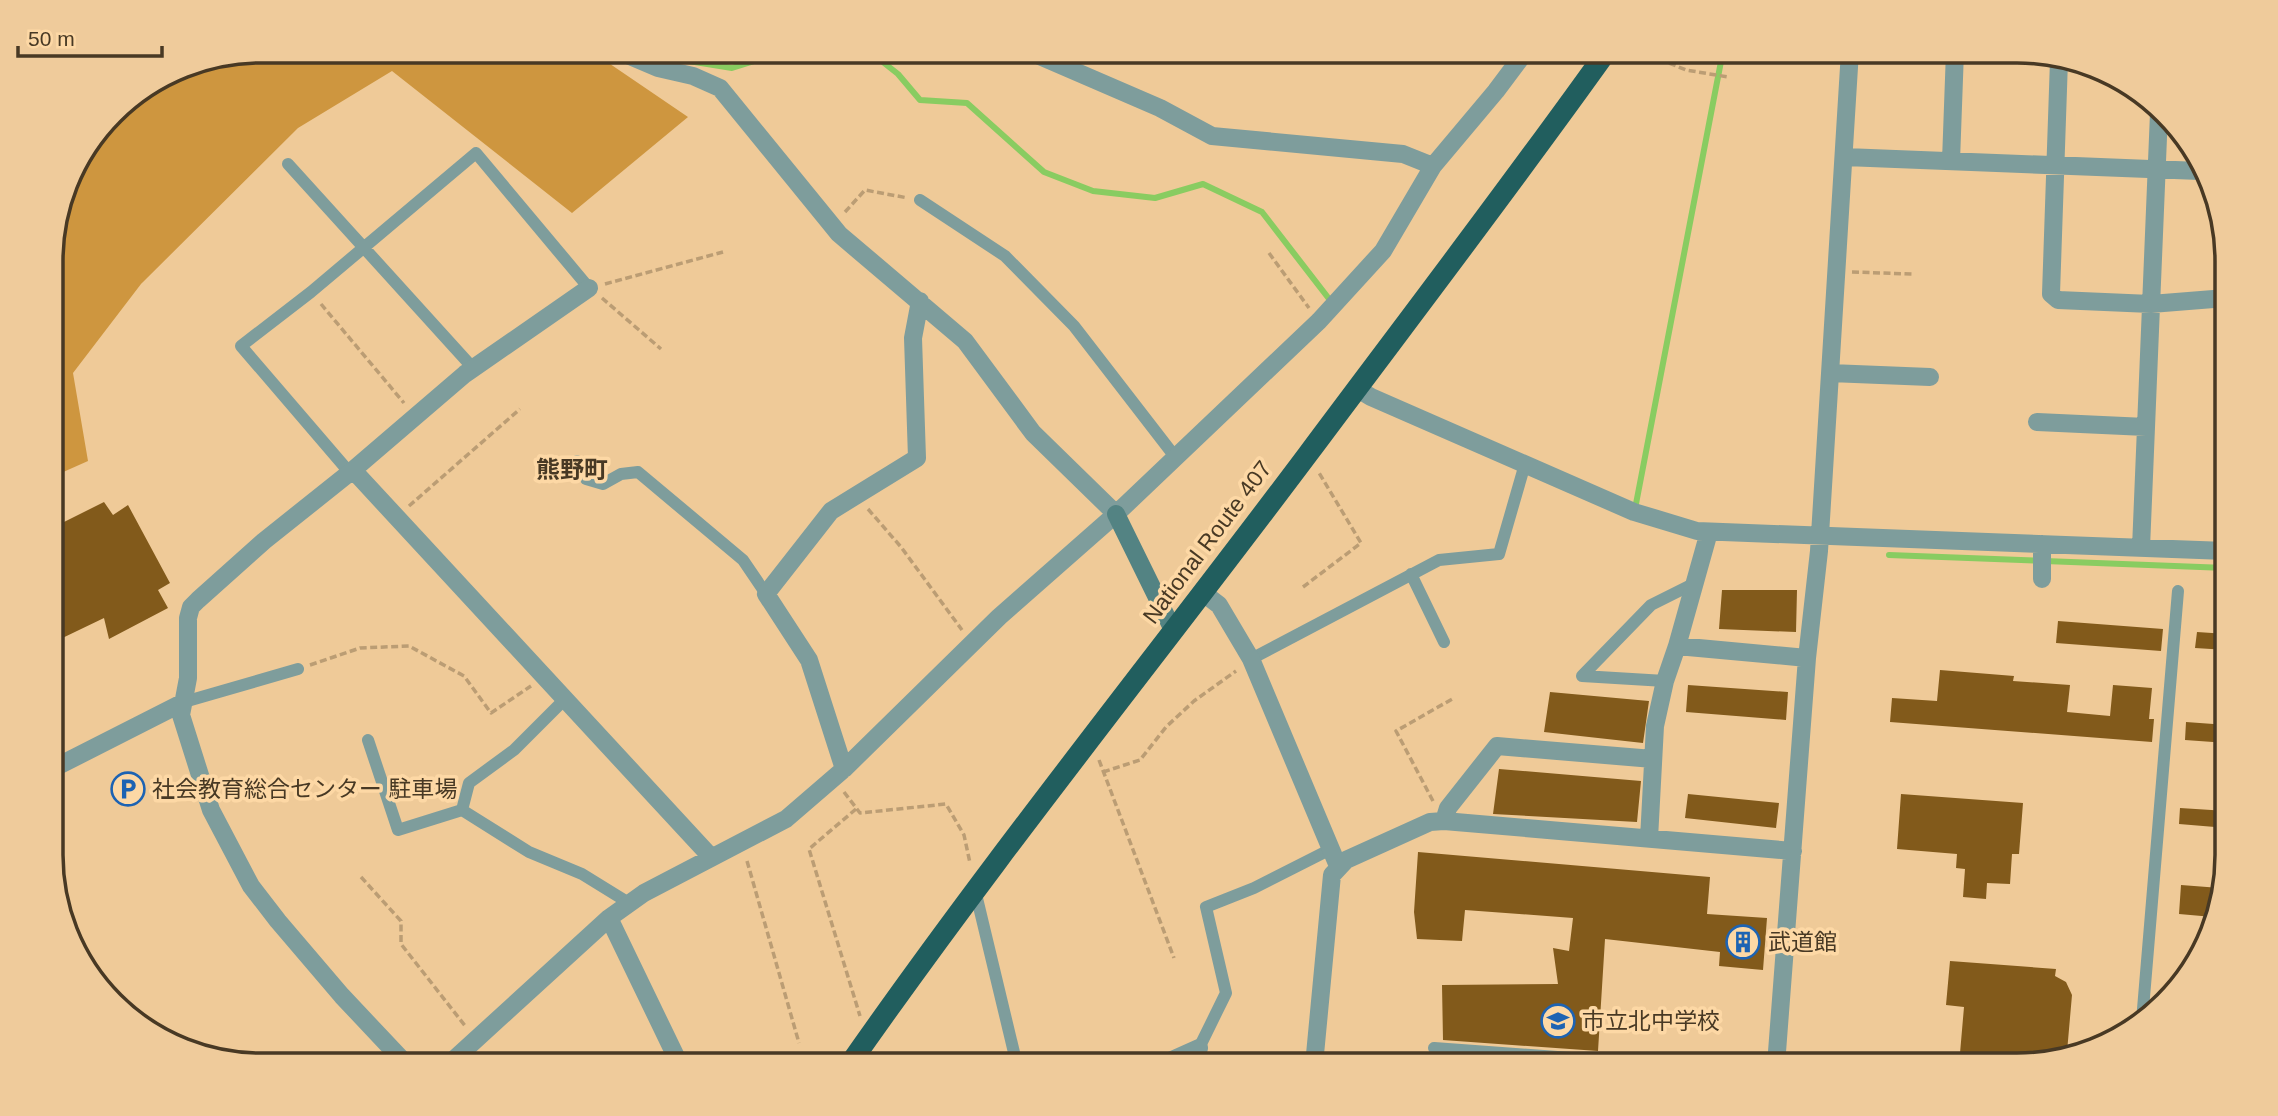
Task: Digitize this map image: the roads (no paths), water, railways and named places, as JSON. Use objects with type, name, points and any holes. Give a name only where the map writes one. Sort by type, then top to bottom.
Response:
[{"type":"highway","name":"National Route 407","points":[[858,1053],[975,889],[1308,454],[1528,162],[1598,63]]},
{"type":"street","points":[[646,63],[694,76],[720,89],[833,226],[856,249],[965,341],[1032,433],[1116,514],[1173,630]]},
{"type":"street","points":[[1056,63],[1160,108],[1212,136],[1403,154],[1433,166]]},
{"type":"street","points":[[461,1053],[609,918],[629,903],[786,819],[839,773],[972,643],[1176,458],[1319,321],[1383,251],[1433,166],[1516,63]]},
{"type":"street","points":[[1777,1053],[1807,658],[1820,537],[1849,63]]},
{"type":"street","points":[[1951,161],[1955,63]]},
{"type":"street","points":[[2059,68],[2051,294],[2058,300],[2151,304],[2215,299]]},
{"type":"street","points":[[2141,548],[2159,123]]},
{"type":"street","points":[[1845,157],[2193,171]]},
{"type":"street","points":[[396,1053],[342,996],[251,886],[211,810],[181,715],[188,678],[188,618],[191,607],[264,541],[352,472],[473,368],[589,288]]},
{"type":"street","points":[[839,773],[809,660],[766,594],[831,511],[917,458],[913,338],[920,301]]},
{"type":"street","points":[[1830,373],[1930,377]]},
{"type":"street","points":[[1356,388],[1371,397],[1634,512],[1698,531],[2215,551]]},
{"type":"street","points":[[2037,422],[2146,427]]},
{"type":"street","points":[[352,472],[397,517],[711,857]]},
{"type":"street","points":[[1649,839],[1655,726],[1665,681],[1709,532]]},
{"type":"street","points":[[2042,544],[2042,579]]},
{"type":"street","points":[[1202,592],[1219,605],[1251,659],[1338,866]]},
{"type":"street","points":[[1677,646],[1807,658]]},
{"type":"street","points":[[63,763],[184,702]]},
{"type":"street","points":[[1444,821],[1448,808],[1497,746],[1653,759]]},
{"type":"street","points":[[1315,1053],[1332,875],[1346,860],[1430,822],[1444,821],[1793,851]]},
{"type":"street","points":[[609,918],[674,1053]]},
{"type":"street","points":[[1188,1053],[1199,1048]]},
{"type":"lane","points":[[352,472],[241,346],[311,292],[475,153],[589,288]]},
{"type":"lane","points":[[288,164],[473,368]]},
{"type":"lane","points":[[920,200],[1005,256],[1074,327],[1176,458]]},
{"type":"lane","points":[[577,461],[586,479],[603,484],[621,474],[638,472],[743,560],[766,594]]},
{"type":"lane","points":[[1251,659],[1439,560],[1499,554],[1525,464]]},
{"type":"lane","points":[[1410,574],[1444,642]]},
{"type":"lane","points":[[1665,681],[1581,676],[1651,605],[1695,583]]},
{"type":"lane","points":[[2143,1008],[2178,591]]},
{"type":"lane","points":[[184,702],[298,669]]},
{"type":"lane","points":[[462,810],[468,783],[514,750],[565,699]]},
{"type":"lane","points":[[368,740],[398,830],[462,810],[530,852],[582,874],[629,903]]},
{"type":"lane","points":[[1199,1048],[1226,993],[1206,907],[1254,888],[1331,849]]},
{"type":"lane","points":[[975,889],[1014,1053]]},
{"type":"lane","points":[[1434,1048],[1502,1053]]},
{"type":"waterway","points":[[701,63],[732,68],[748,63]]},
{"type":"waterway","points":[[884,63],[898,74],[920,100],[967,103],[1044,172],[1093,191],[1155,198],[1203,184],[1262,212],[1333,304]]},
{"type":"waterway","points":[[1635,509],[1721,63]]},
{"type":"waterway","points":[[1889,555],[2215,568]]},
{"type":"place","name":"社会教育総合センター 駐車場","points":[[128,789]]},
{"type":"place","name":"武道館","points":[[1743,942]]},
{"type":"place","name":"市立北中学校","points":[[1558,1021]]},
{"type":"district","name":"熊野町","points":[[572,469]]}]
